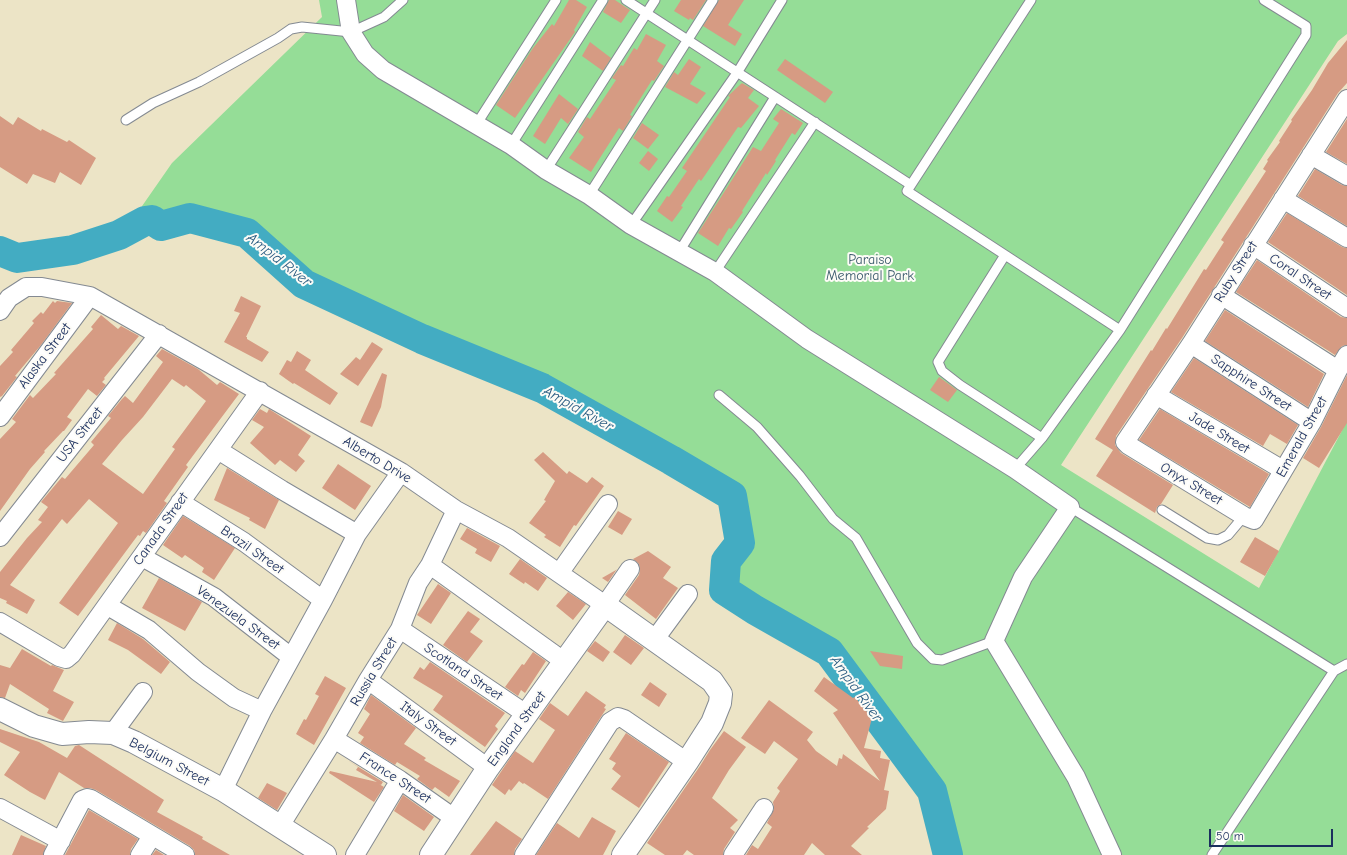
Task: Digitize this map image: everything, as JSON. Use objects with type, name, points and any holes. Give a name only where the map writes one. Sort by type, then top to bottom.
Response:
[{"type":"street","points":[[346,0],[351,32],[365,54],[383,70],[511,145],[546,170],[589,195],[631,225],[715,272],[807,339],[1015,469],[1070,506],[1023,576],[994,641],[1076,778],[1112,855]]},
{"type":"street","name":"Ruby Street","points":[[1128,444],[1126,440],[1191,344],[1311,155],[1345,106]]},
{"type":"street","points":[[1311,155],[1347,176]]},
{"type":"street","points":[[1283,199],[1347,238]]},
{"type":"street","name":"Coral Street","points":[[1253,245],[1347,308]]},
{"type":"street","name":"Alberto Drive","points":[[0,311],[9,298],[26,287],[42,287],[90,296],[401,472],[456,510],[508,538],[560,572],[712,681],[721,694],[720,703],[712,723],[687,762]]},
{"type":"street","points":[[1222,295],[1342,362]]},
{"type":"street","name":"Alaska Street","points":[[0,417],[90,296]]},
{"type":"street","name":"USA Street","points":[[0,537],[159,334]]},
{"type":"street","name":"Sapphire Street","points":[[1191,344],[1312,422]]},
{"type":"street","name":"Emerald Street","points":[[1250,517],[1283,470],[1312,422],[1342,362]]},
{"type":"street","name":"Canada Street","points":[[0,622],[59,656],[66,659],[72,654],[108,606],[180,502],[260,391]]},
{"type":"street","name":"Jade Street","points":[[1156,395],[1283,470]]},
{"type":"street","name":"Onyx Street","points":[[1128,444],[1250,517]]},
{"type":"street","points":[[218,450],[357,534]]},
{"type":"street","points":[[223,790],[262,711],[323,600],[357,534],[401,472]]},
{"type":"street","name":"Brazil Street","points":[[180,502],[244,542],[323,600]]},
{"type":"street","points":[[560,572],[608,504]]},
{"type":"street","name":"Russia Street","points":[[280,826],[400,629],[418,583],[430,565],[456,510]]},
{"type":"street","name":"Venezuela Street","points":[[142,557],[214,597],[291,657]]},
{"type":"street","points":[[430,565],[565,662]]},
{"type":"street","points":[[605,605],[630,569]]},
{"type":"street","points":[[655,639],[688,594]]},
{"type":"street","name":"England Street","points":[[431,855],[488,768],[605,605]]},
{"type":"street","points":[[108,606],[149,630],[198,672],[234,698],[262,711]]},
{"type":"street","name":"Scotland Street","points":[[400,629],[526,714]]},
{"type":"street","name":"Italy Street","points":[[368,680],[488,768]]},
{"type":"street","points":[[113,733],[143,692]]},
{"type":"street","name":"Belgium Street","points":[[0,709],[34,726],[62,734],[89,732],[113,733],[134,742],[223,790],[280,826],[316,853]]},
{"type":"street","points":[[524,855],[610,722],[618,718],[624,719],[687,762],[623,855]]},
{"type":"street","name":"France Street","points":[[334,739],[400,780],[454,818]]},
{"type":"street","points":[[355,855],[400,780]]},
{"type":"street","points":[[0,808],[57,848],[82,800],[87,798],[91,799],[185,855]]},
{"type":"street","points":[[733,855],[764,808]]},
{"type":"street","points":[[140,855],[152,836]]},
{"type":"lane","points":[[126,120],[153,103],[199,82],[278,38],[291,29],[302,27],[351,32],[384,17],[403,0]]},
{"type":"lane","points":[[476,125],[556,0]]},
{"type":"lane","points":[[511,145],[603,0]]},
{"type":"lane","points":[[626,0],[911,185]]},
{"type":"lane","points":[[546,170],[655,0]]},
{"type":"lane","points":[[589,195],[714,0]]},
{"type":"lane","points":[[631,225],[737,73],[782,0]]},
{"type":"lane","points":[[1031,0],[907,191],[1120,330]]},
{"type":"lane","points":[[1015,469],[1042,438],[1120,330],[1306,35],[1306,26],[1264,0]]},
{"type":"lane","points":[[679,252],[775,97]]},
{"type":"lane","points":[[715,272],[815,122]]},
{"type":"lane","points":[[1005,255],[938,362],[942,370],[960,385],[1042,438]]},
{"type":"lane","points":[[719,395],[757,427],[800,476],[833,519],[856,538],[918,643],[933,659],[947,659],[994,641]]},
{"type":"lane","points":[[1070,506],[1334,671]]},
{"type":"lane","points":[[1162,510],[1207,538],[1218,540],[1228,535],[1250,517]]},
{"type":"lane","points":[[1212,855],[1334,671],[1347,664]]},
{"type":"green space","name":"Paraiso Memorial Park","points":[[319,0],[1347,0],[1347,34],[1338,41],[1061,465],[1259,588],[1347,421],[1347,855],[948,855],[932,791],[829,652],[755,610],[724,590],[726,561],[740,543],[732,496],[542,388],[422,339],[304,284],[247,233],[190,219],[161,226],[152,220],[140,209],[172,163],[322,17]]},
{"type":"building","points":[[569,0],[576,0],[587,7],[574,30],[575,32],[515,118],[496,105],[533,48],[552,24],[554,26]]},
{"type":"building","points":[[609,0],[615,0],[630,10],[621,23],[603,12]]},
{"type":"building","points":[[681,0],[706,0],[693,20],[690,18],[689,20],[674,11]]},
{"type":"building","points":[[719,0],[744,0],[728,25],[742,34],[735,46],[703,26]]},
{"type":"building","points":[[646,34],[666,45],[657,61],[664,66],[654,81],[652,80],[630,115],[632,116],[623,131],[619,128],[591,172],[569,158],[584,137],[578,132],[587,117],[590,119],[616,80],[612,78],[621,65],[623,66],[634,48],[637,50]]},
{"type":"building","points":[[1347,40],[1347,83],[1338,93],[1182,338],[1116,436],[1115,445],[1121,453],[1173,485],[1161,504],[1157,507],[1155,513],[1096,476],[1113,450],[1095,439],[1151,350],[1152,351],[1166,328],[1167,329],[1204,269],[1206,270],[1224,242],[1221,240],[1266,171],[1263,169],[1268,161],[1267,160],[1280,142],[1279,141],[1292,121],[1291,120],[1312,90],[1328,63]]},
{"type":"building","points":[[590,42],[611,58],[603,71],[582,56]]},
{"type":"building","points":[[689,59],[701,67],[690,84],[706,93],[697,104],[665,87],[674,72],[678,75]]},
{"type":"building","points":[[785,59],[833,92],[825,103],[777,70]]},
{"type":"building","points":[[742,83],[754,90],[748,98],[759,106],[741,128],[738,127],[701,181],[699,179],[681,206],[683,207],[672,222],[657,211],[687,171],[682,168],[730,97],[728,96]]},
{"type":"building","points":[[559,94],[578,109],[568,124],[561,118],[545,144],[533,136]]},
{"type":"building","points":[[781,109],[803,123],[795,135],[792,133],[775,160],[776,161],[767,175],[766,173],[742,211],[743,212],[731,229],[729,228],[718,246],[698,233],[753,147],[761,151],[779,123],[773,119]]},
{"type":"building","points":[[0,116],[13,125],[18,117],[41,131],[42,129],[67,142],[69,140],[96,158],[81,185],[60,172],[55,183],[33,174],[27,184],[0,167]]},
{"type":"building","points":[[1347,119],[1347,164],[1326,152]]},
{"type":"building","points":[[642,123],[659,135],[648,149],[633,138]]},
{"type":"building","points":[[648,151],[658,159],[649,171],[639,163]]},
{"type":"building","points":[[1315,169],[1342,185],[1347,186],[1347,226],[1298,196]]},
{"type":"building","points":[[1287,213],[1342,247],[1347,248],[1347,295],[1268,242]]},
{"type":"building","points":[[1257,260],[1341,317],[1347,318],[1347,345],[1342,346],[1335,355],[1236,292]]},
{"type":"building","points":[[241,296],[261,306],[246,337],[269,352],[262,362],[224,342],[240,313],[234,311]]},
{"type":"building","points":[[53,301],[55,303],[57,301],[72,303],[41,345],[15,376],[17,377],[0,397],[0,366],[13,352],[11,350],[34,323],[32,321],[41,312],[43,314]]},
{"type":"building","points":[[1225,310],[1324,374],[1308,407],[1205,341]]},
{"type":"building","points":[[101,315],[118,329],[121,326],[139,336],[104,378],[105,379],[102,382],[106,385],[97,396],[88,389],[67,417],[72,420],[64,431],[44,451],[45,452],[30,469],[0,511],[0,439],[16,422],[12,419],[30,395],[33,398],[56,374],[54,373],[93,329],[91,327]]},
{"type":"building","points":[[372,342],[383,349],[358,386],[340,374],[356,357],[360,360]]},
{"type":"building","points":[[162,349],[198,369],[217,385],[220,382],[239,394],[186,465],[188,467],[164,501],[167,503],[146,533],[143,531],[140,536],[138,535],[78,616],[59,603],[118,523],[89,499],[67,524],[62,519],[10,585],[35,600],[27,614],[6,603],[7,601],[0,598],[0,572],[42,522],[38,520],[48,507],[41,502],[62,477],[65,479],[94,445],[91,442],[111,418],[108,416],[122,399],[125,396],[133,403],[163,362],[156,356]],"holes":[[[172,379],[184,387],[186,385],[206,401],[172,447],[175,449],[143,494],[102,464],[143,417]]]},
{"type":"building","points":[[297,351],[311,360],[305,370],[338,393],[330,405],[294,383],[293,384],[279,374],[287,360],[291,362]]},
{"type":"building","points":[[1194,358],[1298,425],[1287,444],[1270,434],[1263,446],[1171,392]]},
{"type":"building","points":[[382,373],[387,375],[381,407],[372,427],[360,422]]},
{"type":"building","points":[[1347,375],[1347,423],[1319,468],[1303,458],[1321,427]]},
{"type":"building","points":[[939,377],[957,390],[948,402],[930,390]]},
{"type":"building","points":[[260,409],[267,413],[269,409],[311,436],[298,455],[305,461],[296,472],[280,460],[275,465],[250,443],[264,427],[252,420]]},
{"type":"building","points":[[1160,409],[1269,474],[1250,507],[1139,440]]},
{"type":"building","points":[[543,452],[567,474],[569,471],[587,483],[592,477],[604,486],[576,526],[574,525],[560,547],[544,537],[546,535],[529,523],[546,501],[544,500],[555,481],[534,460]]},
{"type":"building","points":[[338,464],[371,486],[355,510],[322,488]]},
{"type":"building","points":[[227,468],[279,500],[265,529],[249,520],[250,518],[214,500]]},
{"type":"building","points":[[618,511],[632,519],[622,535],[608,527]]},
{"type":"building","points":[[183,516],[235,548],[214,580],[202,572],[204,568],[185,555],[182,558],[163,545]]},
{"type":"building","points":[[467,528],[500,546],[491,562],[475,553],[477,549],[460,539]]},
{"type":"building","points":[[1255,537],[1279,551],[1265,576],[1240,562]]},
{"type":"building","points":[[648,551],[671,567],[663,578],[678,588],[656,619],[625,595],[639,575],[639,564],[633,559]]},
{"type":"building","points":[[520,559],[547,578],[538,591],[509,574]]},
{"type":"building","points":[[617,569],[608,582],[602,578],[616,570]]},
{"type":"building","points":[[159,578],[202,602],[185,631],[142,608]]},
{"type":"building","points":[[438,584],[451,593],[431,624],[417,615]]},
{"type":"building","points":[[568,592],[586,604],[573,620],[556,606]]},
{"type":"building","points":[[468,611],[480,619],[470,632],[483,641],[467,662],[443,645]]},
{"type":"building","points":[[117,623],[143,639],[170,662],[161,674],[128,650],[108,640]]},
{"type":"building","points":[[625,635],[644,648],[631,665],[613,652]]},
{"type":"building","points":[[595,641],[610,652],[603,662],[587,651]]},
{"type":"building","points":[[22,649],[51,666],[52,665],[64,670],[53,691],[74,702],[63,721],[47,713],[49,709],[10,684],[5,698],[0,697],[0,665],[10,668]]},
{"type":"building","points":[[870,651],[903,656],[902,669],[880,666]]},
{"type":"building","points":[[533,652],[546,661],[525,693],[521,690],[518,696],[505,687]]},
{"type":"building","points":[[430,662],[505,713],[495,726],[498,729],[485,747],[433,710],[443,696],[413,678],[420,667],[424,670]]},
{"type":"building","points":[[325,676],[346,688],[314,745],[296,734],[304,719],[306,720],[319,696],[315,694]]},
{"type":"building","points":[[824,677],[853,698],[855,697],[872,718],[864,748],[881,751],[880,758],[890,760],[884,790],[889,791],[886,809],[867,827],[869,828],[851,846],[862,855],[825,855],[812,843],[804,855],[746,855],[752,845],[758,849],[772,827],[767,823],[774,809],[773,802],[780,791],[777,788],[798,759],[774,741],[765,754],[741,738],[769,700],[813,732],[807,740],[816,751],[837,766],[839,758],[842,759],[843,754],[880,781],[833,713],[838,710],[814,691]]},
{"type":"building","points":[[650,682],[667,694],[659,707],[641,695]]},
{"type":"building","points":[[586,691],[606,705],[604,708],[606,709],[548,799],[519,781],[511,791],[509,789],[505,795],[492,785],[515,751],[533,763],[555,730],[539,719],[550,703],[568,716]]},
{"type":"building","points":[[371,695],[416,728],[404,744],[426,758],[424,760],[460,781],[449,797],[435,787],[432,790],[417,779],[420,776],[397,762],[395,765],[360,743],[364,737],[358,733],[370,714],[364,709]]},
{"type":"building","points":[[0,729],[39,742],[67,758],[75,746],[79,745],[164,800],[157,812],[203,837],[202,839],[230,855],[195,855],[194,850],[190,846],[96,790],[84,788],[59,772],[45,800],[30,792],[4,775],[20,752],[0,742]]},
{"type":"building","points":[[724,731],[746,747],[729,770],[712,798],[738,820],[730,828],[735,832],[724,849],[723,855],[694,855],[687,850],[683,855],[665,855],[647,843]]},
{"type":"building","points":[[626,733],[669,762],[639,808],[611,789],[621,776],[612,769],[616,763],[609,759]]},
{"type":"building","points":[[347,760],[383,782],[381,785],[379,784],[384,787],[374,802],[329,773],[330,771],[377,782],[356,770],[358,767]]},
{"type":"building","points":[[267,783],[287,793],[277,810],[258,798]]},
{"type":"building","points":[[403,795],[434,817],[424,831],[394,811]]},
{"type":"building","points":[[89,810],[138,839],[131,849],[130,855],[65,855]]},
{"type":"building","points":[[592,817],[616,831],[603,855],[536,855],[557,823],[579,838]]},
{"type":"building","points":[[496,821],[522,839],[515,849],[514,855],[470,855]]},
{"type":"building","points":[[21,835],[46,846],[43,855],[12,855]]},
{"type":"building","points":[[156,850],[164,855],[152,855]]},
{"type":"waterway","name":"Ampid River","points":[[0,251],[17,258],[73,250],[119,235],[145,221],[152,220],[161,226],[190,218],[247,233],[304,284],[422,339],[542,388],[732,496],[740,543],[726,561],[724,590],[755,610],[829,652],[932,791],[948,855]]}]
